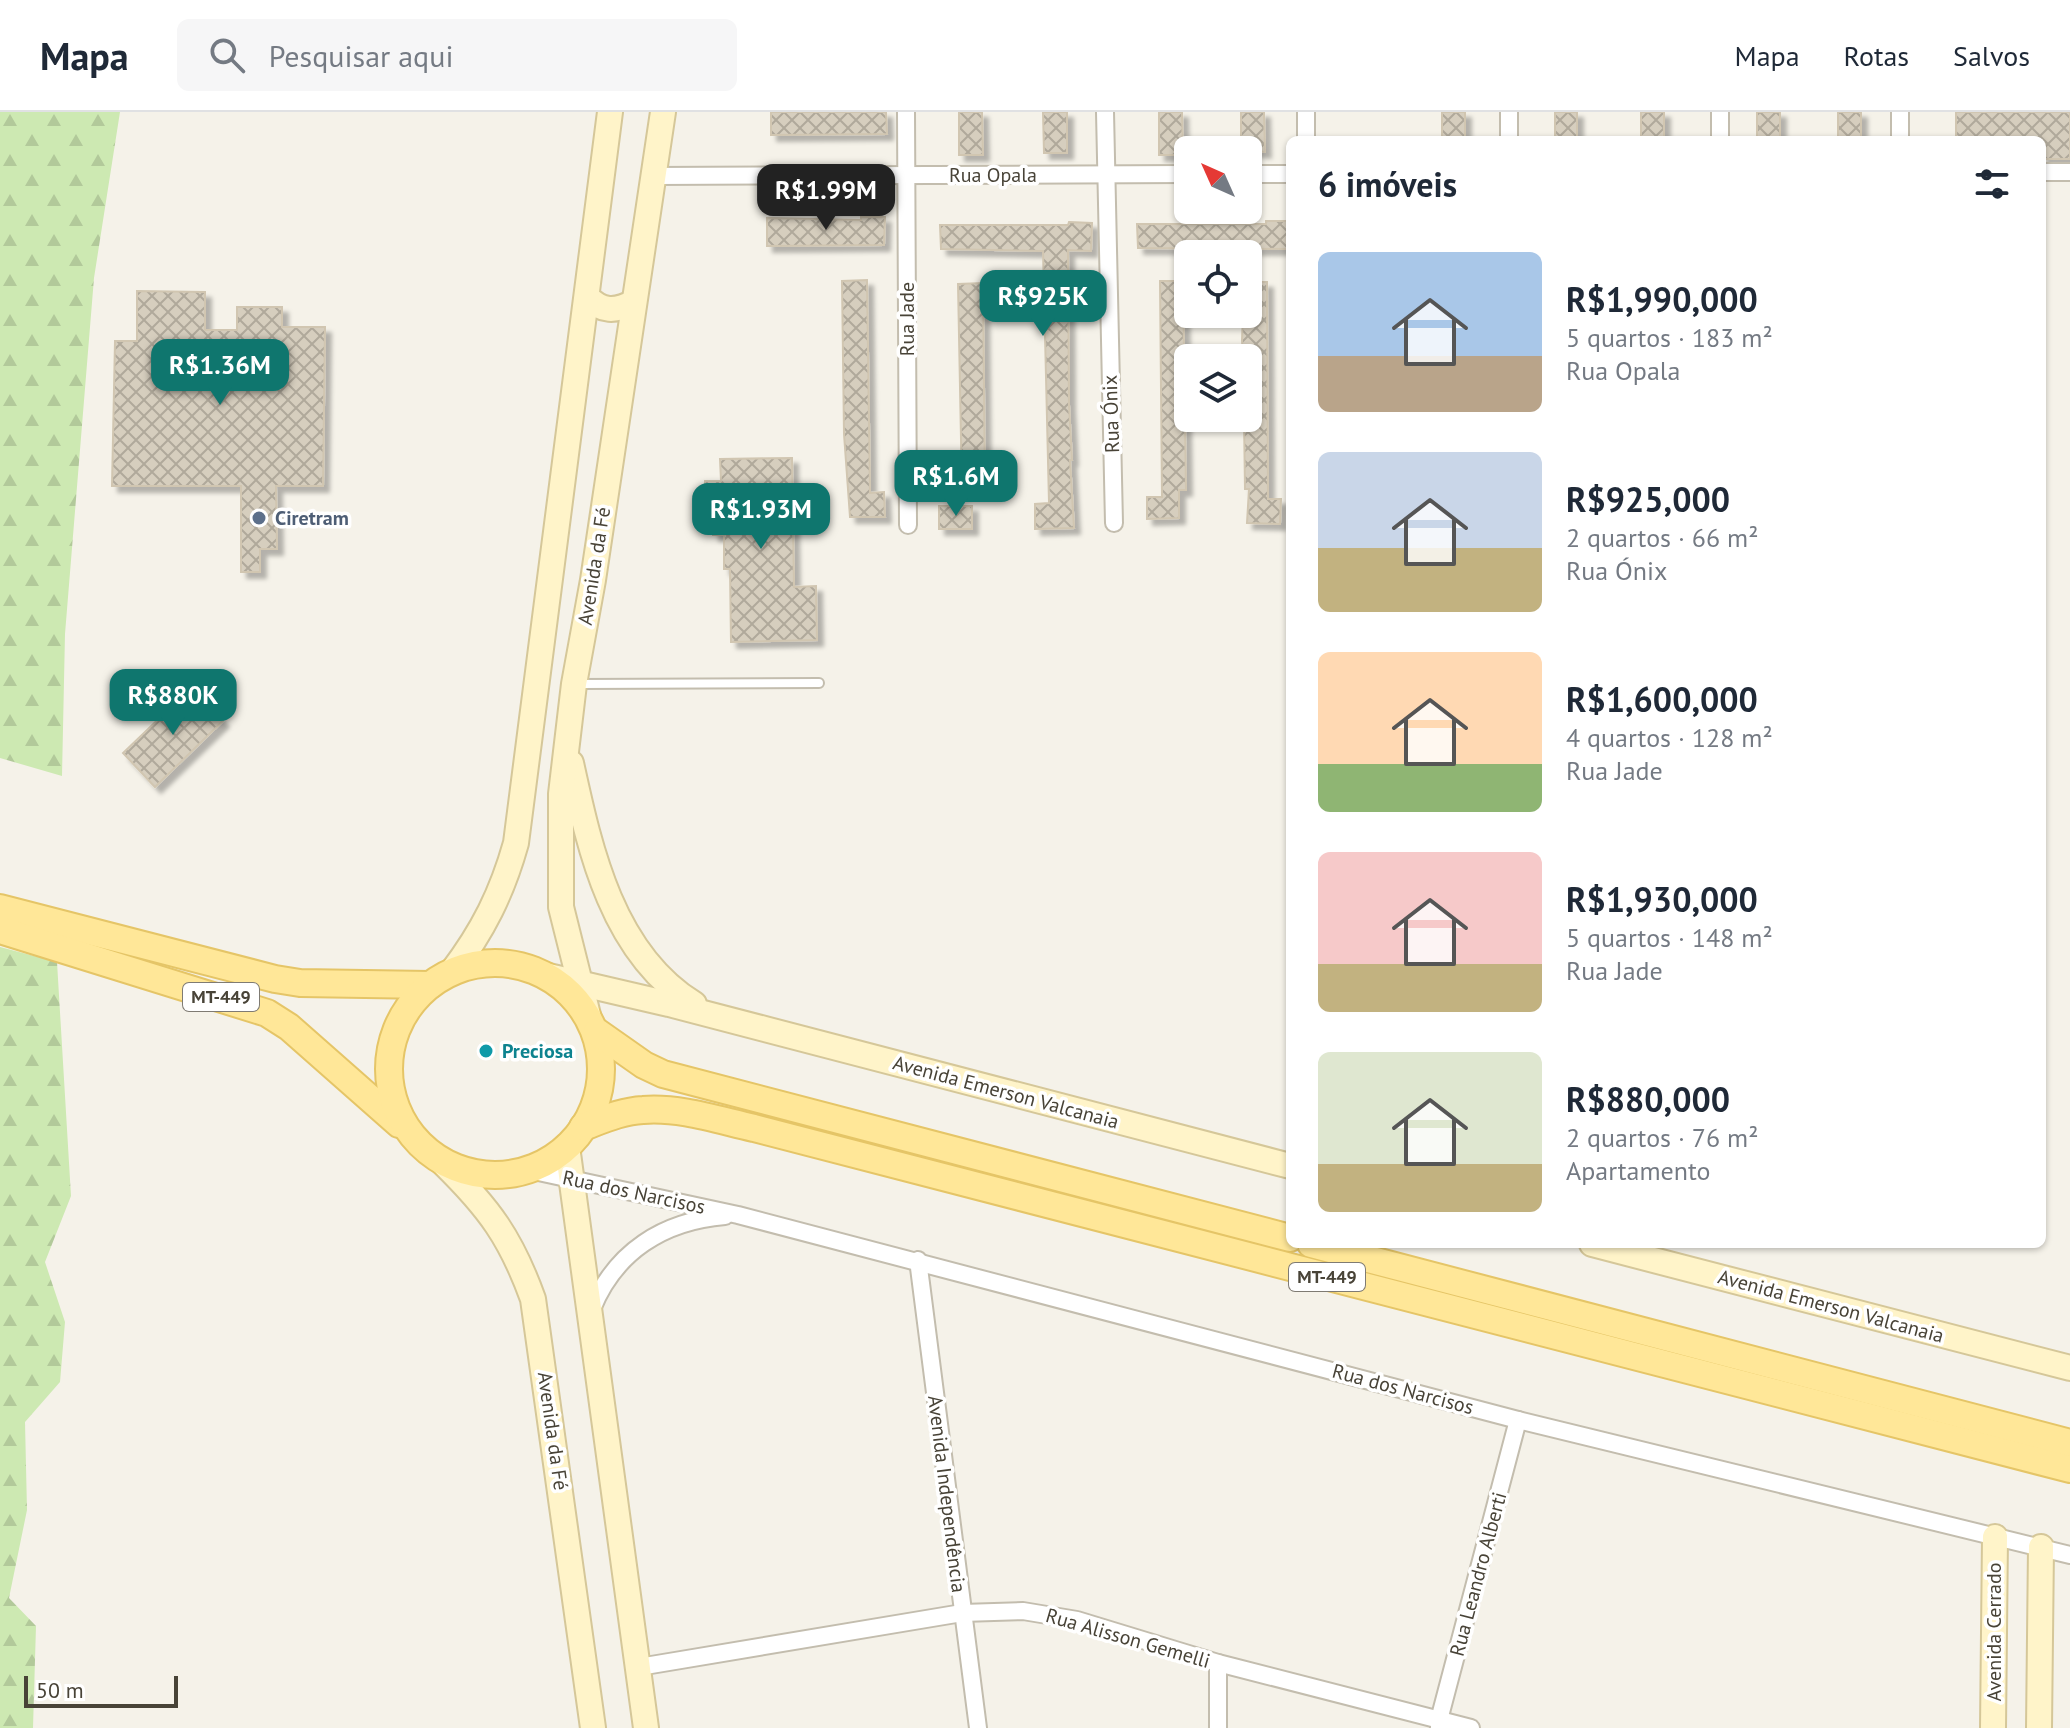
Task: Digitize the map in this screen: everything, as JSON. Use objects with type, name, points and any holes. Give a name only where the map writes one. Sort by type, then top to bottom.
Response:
[{"type":"main road","name":"Avenida da Fé","points":[[440,979],[491,914],[504,886],[516,843],[610,112]]},
{"type":"main road","name":"Avenida da Fé","points":[[593,1026],[561,907],[561,794],[574,684],[593,580],[663,112]]},
{"type":"main road","points":[[587,297],[599,308],[608,310],[622,309],[634,302]]},
{"type":"main road","points":[[566,741],[593,854],[627,936],[671,987],[721,1018]]},
{"type":"main road","name":"MT-449","points":[[0,908],[275,979],[313,983],[440,979],[482,964],[514,965],[544,975],[570,994],[593,1026],[633,1058],[663,1074],[1286,1237]]},
{"type":"main road","name":"MT-449","points":[[0,930],[267,1013],[289,1027],[406,1129],[422,1148],[443,1163],[470,1173],[500,1176],[529,1170],[556,1156],[575,1136],[617,1115],[641,1110],[677,1110],[2070,1469]]},
{"type":"main road","points":[[544,975],[721,1018]]},
{"type":"main road","name":"MT-449","points":[[406,1129],[395,1107],[388,1079],[390,1051],[398,1024],[412,1003],[440,979]]},
{"type":"main road","name":"Avenida Emerson Valcanaia","points":[[721,1018],[1286,1165]]},
{"type":"main road","points":[[593,1026],[601,1079],[593,1109],[575,1136],[571,1179],[646,1728]]},
{"type":"main road","name":"Avenida da Fé","points":[[443,1163],[478,1198],[501,1227],[519,1261],[533,1299],[593,1728]]},
{"type":"main road","name":"MT-449","points":[[1327,1248],[2067,1439]]},
{"type":"main road","name":"Avenida Emerson Valcanaia","points":[[1607,1248],[2070,1368]]},
{"type":"main road","name":"Avenida Cerrado","points":[[1993,1728],[1995,1537]]},
{"type":"main road","points":[[2039,1728],[2041,1547]]},
{"type":"street","name":"Rua Jade","points":[[906,112],[908,525]]},
{"type":"street","name":"Rua Ónix","points":[[1105,112],[1114,523]]},
{"type":"street","points":[[1306,112],[1306,136]]},
{"type":"street","points":[[1509,112],[1509,136]]},
{"type":"street","points":[[1720,112],[1720,136]]},
{"type":"street","points":[[1900,112],[1900,136]]},
{"type":"street","points":[[2046,172],[2070,172]]},
{"type":"street","name":"Rua Opala","points":[[654,176],[1174,174]]},
{"type":"street","points":[[1262,174],[1286,174]]},
{"type":"street","name":"Rua dos Narcisos","points":[[529,1170],[738,1215],[1518,1420],[2070,1555]]},
{"type":"street","name":"Rua dos Narcisos","points":[[589,1315],[611,1272],[648,1240],[693,1221],[738,1215]]},
{"type":"street","name":"Avenida Independência","points":[[918,1260],[978,1728]]},
{"type":"street","name":"Rua Leandro Alberti","points":[[1439,1724],[1518,1420]]},
{"type":"street","name":"Rua Alisson Gemelli","points":[[639,1667],[962,1613],[1023,1611],[1063,1616],[1439,1724],[1471,1728]]},
{"type":"street","points":[[1218,1663],[1218,1728]]},
{"type":"lane","points":[[574,684],[819,683]]},
{"type":"green space","points":[[0,112],[120,112],[94,278],[65,634],[62,776],[0,758]]},
{"type":"green space","points":[[0,947],[57,962],[71,1196],[45,1262],[65,1322],[60,1382],[25,1422],[27,1510],[9,1598],[36,1626],[33,1728],[0,1728]]},
{"type":"building","points":[[771,112],[886,112],[887,134],[771,135]]},
{"type":"building","points":[[959,112],[982,112],[983,155],[959,155]]},
{"type":"building","points":[[1043,112],[1067,112],[1067,153],[1044,153]]},
{"type":"building","points":[[1159,112],[1182,112],[1183,136],[1174,136],[1174,155],[1159,155]]},
{"type":"building","points":[[1241,112],[1264,112],[1265,152],[1262,152],[1262,136],[1241,136]]},
{"type":"building","points":[[1442,112],[1465,112],[1465,136],[1442,136]]},
{"type":"building","points":[[1555,112],[1577,112],[1577,136],[1555,136]]},
{"type":"building","points":[[1641,112],[1664,112],[1664,136],[1641,136]]},
{"type":"building","points":[[1757,112],[1780,112],[1780,136],[1757,136]]},
{"type":"building","points":[[1838,112],[1861,112],[1861,136],[1838,136]]},
{"type":"building","points":[[1956,112],[2070,112],[2070,159],[2046,159],[2046,136],[1956,136]]},
{"type":"building","points":[[861,217],[885,217],[884,245],[767,246],[767,218],[861,220]]},
{"type":"building","points":[[1266,221],[1286,221],[1286,249],[1262,249],[1262,240],[1174,240],[1174,248],[1138,248],[1137,224],[1262,224]]},
{"type":"building","points":[[1069,222],[1092,223],[1091,251],[1068,250],[1070,460],[1074,528],[1035,529],[1035,504],[1049,503],[1043,251],[941,249],[940,225],[1068,225]]},
{"type":"building","points":[[867,280],[870,493],[884,492],[885,517],[850,517],[844,434],[842,281]]},
{"type":"building","points":[[1160,281],[1174,281],[1174,328],[1184,328],[1184,344],[1174,344],[1174,432],[1185,432],[1186,490],[1179,490],[1179,518],[1147,519],[1147,497],[1162,497]]},
{"type":"building","points":[[1262,282],[1267,282],[1268,499],[1281,499],[1280,524],[1247,523],[1249,489],[1245,489],[1244,432],[1262,432],[1262,344],[1242,344],[1242,328],[1262,328]]},
{"type":"building","points":[[983,283],[985,490],[962,491],[958,284]]},
{"type":"building","points":[[137,291],[205,292],[205,330],[237,330],[237,307],[282,307],[282,327],[325,327],[323,486],[276,486],[277,549],[260,549],[260,572],[241,572],[241,486],[112,486],[115,341],[137,341]]},
{"type":"building","points":[[792,458],[794,587],[816,586],[817,640],[731,642],[730,569],[724,569],[724,535],[713,535],[712,505],[705,506],[705,481],[721,481],[720,459]]},
{"type":"building","points":[[939,506],[972,506],[972,529],[939,529]]},
{"type":"building","points":[[191,688],[223,721],[155,787],[123,753]]},
{"type":"place","name":"Ciretram","points":[[259,518]]},
{"type":"place","name":"Preciosa","points":[[486,1051]]}]
